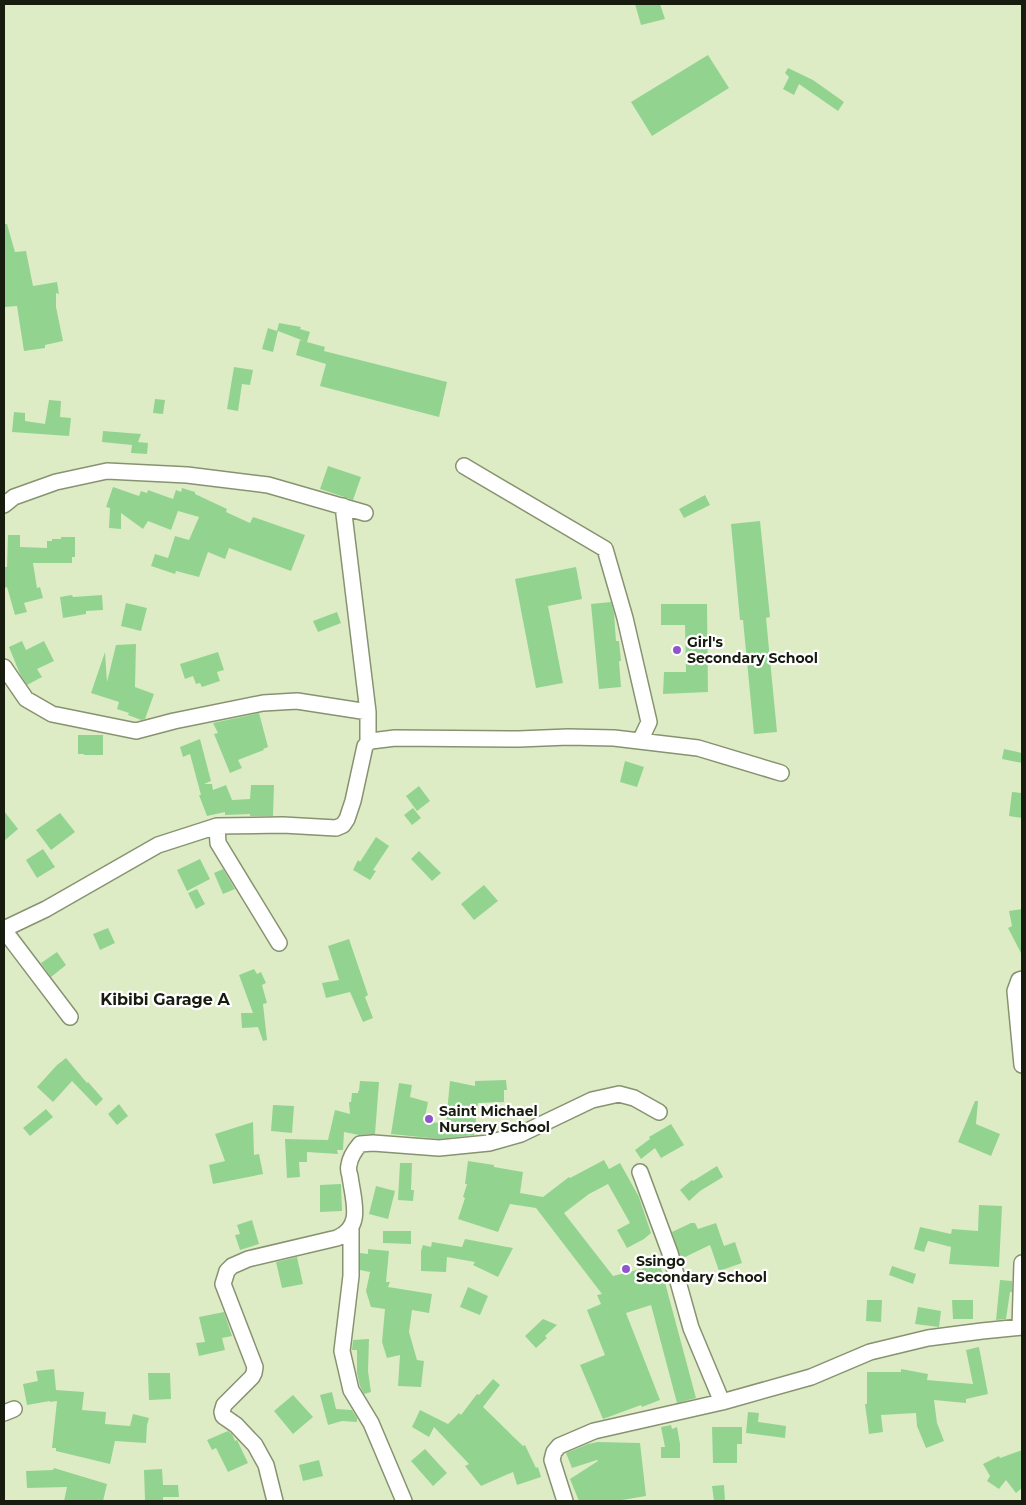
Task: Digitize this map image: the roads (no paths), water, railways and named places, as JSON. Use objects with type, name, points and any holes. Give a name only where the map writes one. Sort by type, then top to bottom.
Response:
[{"type":"street","points":[[464,466],[605,549],[625,618],[649,722],[640,741]]},
{"type":"street","points":[[4,505],[14,497],[56,482],[107,471],[187,475],[268,485],[365,513]]},
{"type":"street","points":[[343,506],[368,712],[368,743]]},
{"type":"street","points":[[4,667],[26,699],[52,714],[136,731],[174,721],[263,703],[298,701],[368,712]]},
{"type":"street","points":[[70,1017],[4,929],[46,908],[158,845],[217,826],[283,825],[336,828],[347,819],[353,801],[365,746],[371,741],[395,738],[614,738],[698,748],[781,773]]},
{"type":"street","points":[[217,826],[218,843],[279,943]]},
{"type":"street","points":[[1022,980],[1019,980],[1015,990],[1022,1064]]},
{"type":"street","points":[[404,1501],[371,1423],[351,1390],[342,1351],[351,1276],[351,1229],[355,1218],[348,1166],[353,1152],[360,1144],[373,1143],[439,1148],[489,1143],[521,1134],[592,1100],[619,1094],[634,1098],[659,1112]]},
{"type":"street","points":[[640,1172],[670,1253],[690,1328],[722,1402]]},
{"type":"street","points":[[276,1501],[266,1466],[255,1445],[236,1425],[223,1416],[222,1412],[224,1405],[252,1377],[255,1367],[224,1284],[225,1276],[232,1266],[248,1259],[337,1238],[346,1234],[351,1229]]},
{"type":"street","points":[[565,1501],[552,1460],[554,1452],[559,1446],[594,1432],[722,1402],[811,1377],[870,1352],[928,1338],[982,1330],[1021,1327],[1022,1263]]},
{"type":"place","name":"Girl's Secondary School","points":[[677,650]]},
{"type":"place","name":"Saint Michael Nursery School","points":[[429,1119]]},
{"type":"place","name":"Ssingo Secondary School","points":[[626,1269]]},
{"type":"district","name":"Kibibi Garage A","points":[[165,999]]}]
